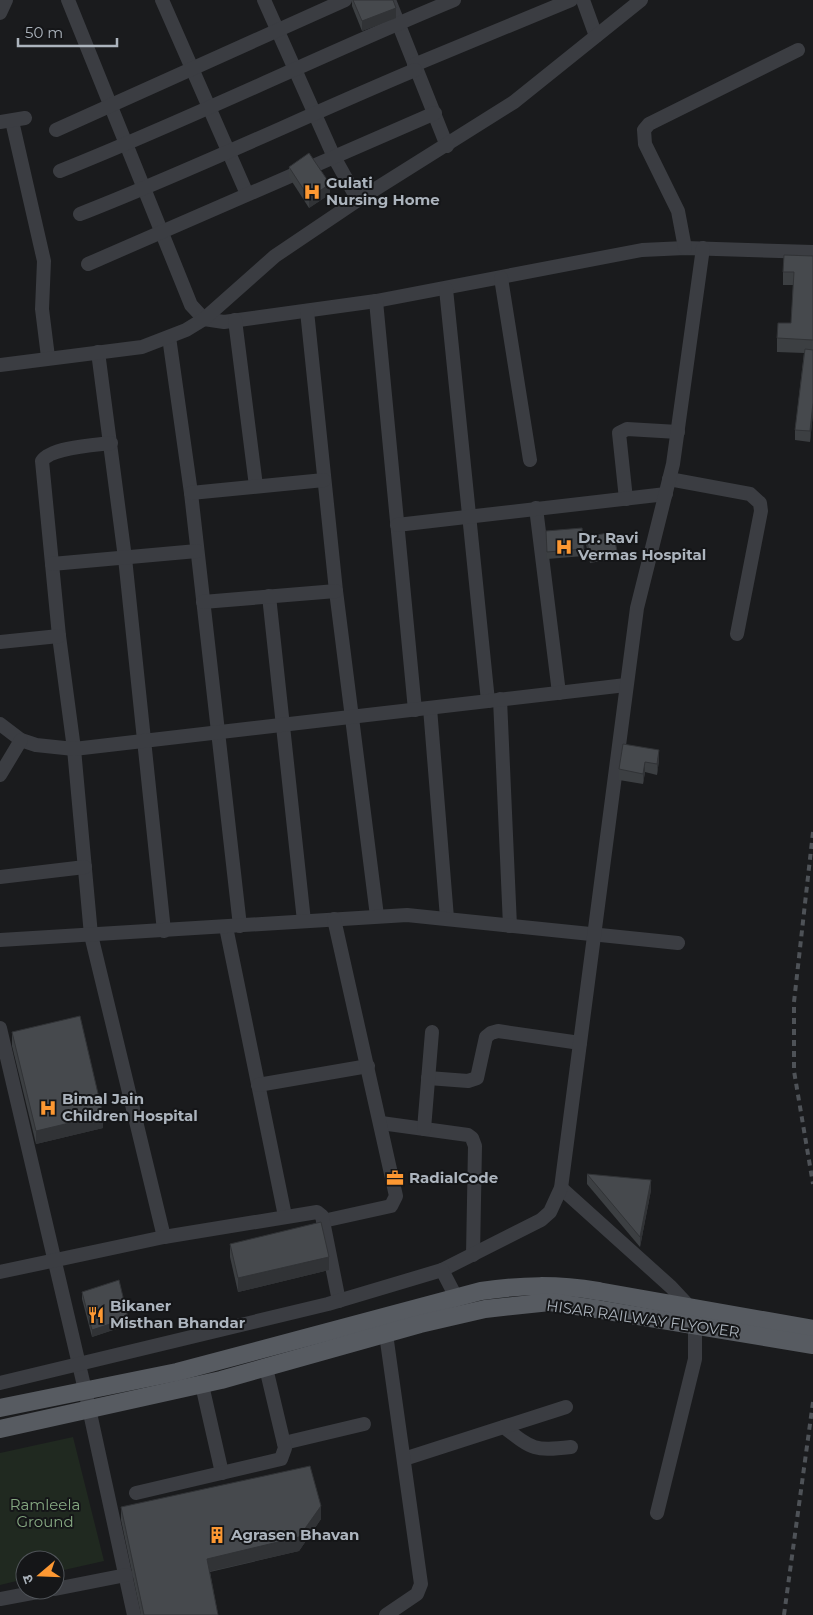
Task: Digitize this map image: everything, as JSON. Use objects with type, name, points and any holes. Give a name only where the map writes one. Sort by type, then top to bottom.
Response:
[{"type":"main road","name":"HISAR RAILWAY FLYOVER","points":[[0,1408],[176,1372],[456,1297],[523,1285],[561,1285],[813,1329]]},
{"type":"main road","name":"HISAR RAILWAY FLYOVER","points":[[0,1429],[202,1385],[386,1334],[485,1309],[550,1302],[813,1345]]},
{"type":"street","points":[[0,13],[6,0]]},
{"type":"street","points":[[68,0],[191,304],[204,319],[224,322],[376,301],[642,250],[703,248],[813,252]]},
{"type":"street","points":[[162,0],[247,194]]},
{"type":"street","points":[[264,0],[313,113],[334,157],[358,200]]},
{"type":"street","points":[[56,130],[110,104],[346,0]]},
{"type":"street","points":[[389,0],[447,146]]},
{"type":"street","points":[[60,171],[126,144],[294,68],[454,0]]},
{"type":"street","points":[[80,214],[144,189],[571,0]]},
{"type":"street","points":[[583,0],[596,36]]},
{"type":"street","points":[[0,365],[142,347],[169,337],[204,319],[275,256],[358,200],[447,146],[514,102],[641,0]]},
{"type":"street","points":[[685,248],[678,211],[645,144],[644,130],[649,124],[798,50]]},
{"type":"street","points":[[88,264],[435,113]]},
{"type":"street","points":[[12,120],[44,261],[42,309],[48,358]]},
{"type":"street","points":[[0,1383],[339,1301],[442,1270],[541,1220],[550,1212],[561,1188],[636,608],[666,494],[678,432],[703,248]]},
{"type":"street","points":[[501,278],[530,460]]},
{"type":"street","points":[[446,289],[469,516],[494,700],[510,926]]},
{"type":"street","points":[[376,301],[415,710]]},
{"type":"street","points":[[307,311],[336,591],[377,916]]},
{"type":"street","points":[[236,320],[256,486]]},
{"type":"street","points":[[169,337],[191,493],[240,926]]},
{"type":"street","points":[[98,352],[125,558],[164,931]]},
{"type":"street","points":[[626,498],[620,433],[627,430],[678,432]]},
{"type":"street","points":[[111,443],[65,450],[43,458],[59,636],[74,749],[91,935],[164,1237]]},
{"type":"street","points":[[669,479],[750,494],[760,503],[761,512],[737,634]]},
{"type":"street","points":[[191,493],[324,480]]},
{"type":"street","points":[[397,525],[666,494]]},
{"type":"street","points":[[536,508],[559,693]]},
{"type":"street","points":[[52,564],[197,551]]},
{"type":"street","points":[[203,602],[336,591]]},
{"type":"street","points":[[269,596],[304,921]]},
{"type":"street","points":[[0,642],[59,636]]},
{"type":"street","points":[[0,724],[21,740],[36,745],[74,749],[626,685]]},
{"type":"street","points":[[430,708],[447,918]]},
{"type":"street","points":[[0,776],[21,740]]},
{"type":"street","points":[[0,877],[85,867]]},
{"type":"street","points":[[0,940],[377,916],[447,918],[678,943]]},
{"type":"street","points":[[323,1222],[386,1208],[395,1202],[396,1196],[334,919]]},
{"type":"street","points":[[226,927],[285,1216]]},
{"type":"street","points":[[0,1028],[85,1390],[134,1615]]},
{"type":"street","points":[[424,1129],[432,1032]]},
{"type":"street","points":[[428,1078],[468,1081],[477,1078],[486,1037],[491,1033],[498,1032],[580,1043]]},
{"type":"street","points":[[258,1086],[368,1066]]},
{"type":"street","points":[[381,1123],[468,1135],[474,1141],[473,1255]]},
{"type":"street","points":[[561,1188],[671,1287],[685,1302],[691,1316],[695,1330],[695,1358],[656,1513]]},
{"type":"street","points":[[0,1272],[164,1237],[317,1212],[320,1213],[323,1222],[339,1301]]},
{"type":"street","points":[[442,1270],[456,1297]]},
{"type":"street","points":[[386,1334],[421,1584],[417,1594],[386,1615]]},
{"type":"street","points":[[136,1493],[281,1459],[284,1456],[284,1443],[266,1368]]},
{"type":"street","points":[[202,1385],[222,1473]]},
{"type":"street","points":[[404,1459],[566,1407]]},
{"type":"street","points":[[284,1443],[364,1424]]},
{"type":"street","points":[[504,1427],[528,1446],[541,1450],[571,1447]]},
{"type":"street","points":[[65,1587],[126,1575]]},
{"type":"street","points":[[0,1599],[15,1596]]},
{"type":"green space","name":"Ramleela Ground","points":[[73,1437],[104,1561],[65,1570],[65,1550],[15,1550],[15,1581],[0,1585],[0,1453]]},
{"type":"building","points":[[353,0],[393,0],[396,8],[362,21]]},
{"type":"building","points":[[309,153],[330,184],[309,198],[289,167]]},
{"type":"building","points":[[784,255],[813,256],[813,340],[777,338],[778,323],[791,323],[794,272],[783,272]]},
{"type":"building","points":[[805,349],[813,350],[813,403],[810,431],[795,430]]},
{"type":"building","points":[[582,528],[584,549],[547,552],[546,531]]},
{"type":"building","points":[[613,532],[617,551],[590,556],[586,537]]},
{"type":"building","points":[[623,744],[659,750],[657,764],[645,762],[643,774],[619,769]]},
{"type":"building","points":[[80,1016],[103,1115],[36,1131],[12,1032]]},
{"type":"building","points":[[587,1174],[651,1180],[640,1237]]},
{"type":"building","points":[[321,1222],[329,1257],[238,1278],[230,1244]]},
{"type":"building","points":[[119,1280],[128,1318],[92,1330],[82,1292]]},
{"type":"building","name":"Agrasen Bhavan","points":[[310,1466],[321,1506],[299,1537],[207,1559],[218,1615],[144,1615],[121,1507]]},
{"type":"railway","points":[[813,832],[794,1002],[794,1071],[813,1184]]},
{"type":"railway","points":[[784,1615],[813,1402]]},
{"type":"place","name":"Gulati Nursing Home","points":[[312,192]]},
{"type":"place","name":"Dr. Ravi Vermas Hospital","points":[[564,547]]},
{"type":"place","name":"Bimal Jain Children Hospital","points":[[48,1108]]},
{"type":"place","name":"RadialCode","points":[[395,1178]]},
{"type":"place","name":"Bikaner Misthan Bhandar","points":[[96,1315]]},
{"type":"place","name":"Agrasen Bhavan","points":[[217,1535]]}]
